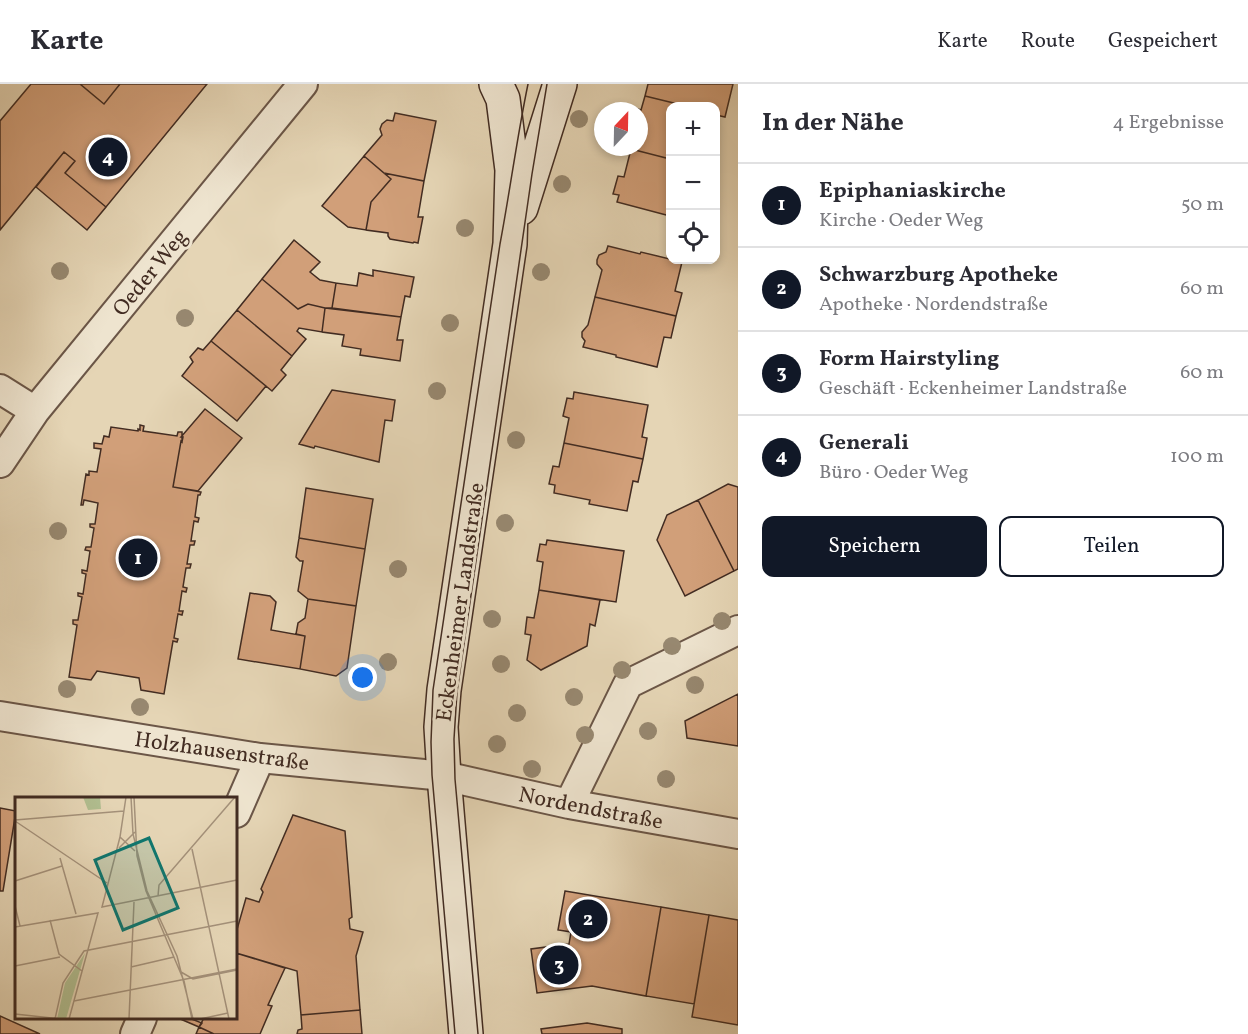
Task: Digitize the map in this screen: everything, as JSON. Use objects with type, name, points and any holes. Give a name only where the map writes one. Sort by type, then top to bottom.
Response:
[{"type":"main road","name":"Eckenheimer Landstraße","points":[[466,1034],[441,727],[444,690],[510,244],[512,170],[503,99],[496,84]]},
{"type":"main road","name":"Eckenheimer Landstraße","points":[[510,244],[560,84]]},
{"type":"street","name":"Oeder Weg","points":[[0,463],[35,411],[303,84]]},
{"type":"street","points":[[0,389],[35,411]]},
{"type":"street","points":[[569,804],[628,684],[738,630]]},
{"type":"street","name":"Holzhausenstraße","points":[[0,716],[260,758],[444,776]]},
{"type":"street","points":[[237,811],[260,758]]},
{"type":"street","name":"Nordendstraße","points":[[444,776],[569,804],[738,834]]},
{"type":"street","points":[[135,1034],[141,1019]]},
{"type":"building","points":[[31,84],[80,84],[104,104],[120,84],[207,84],[106,207],[65,173],[75,161],[64,152],[0,230],[0,121]]},
{"type":"building","points":[[80,84],[120,84],[104,104]]},
{"type":"building","points":[[648,84],[733,84],[725,117],[720,116],[720,102],[670,102],[645,96]]},
{"type":"building","points":[[645,96],[670,102],[666,102],[666,158],[648,153],[648,102],[643,102]]},
{"type":"building","points":[[395,113],[436,121],[424,181],[384,173],[364,156],[382,135],[380,129],[382,124],[387,120],[393,121]]},
{"type":"building","points":[[64,152],[75,161],[65,173],[106,207],[87,230],[36,187]]},
{"type":"building","points":[[648,153],[666,158],[666,215],[617,202],[619,195],[613,194],[618,176],[624,177],[629,156],[648,156]]},
{"type":"building","points":[[364,156],[391,179],[371,202],[366,230],[348,227],[322,206]]},
{"type":"building","points":[[384,173],[424,181],[418,217],[423,217],[418,243],[390,239],[388,233],[366,230],[371,202],[391,179]]},
{"type":"building","points":[[294,240],[320,262],[310,272],[320,280],[336,283],[332,308],[308,304],[298,309],[262,279]]},
{"type":"building","points":[[608,246],[666,258],[666,264],[682,264],[675,291],[682,293],[676,316],[595,297],[602,270],[597,260],[599,255],[606,252]]},
{"type":"building","points":[[373,270],[414,277],[410,297],[405,296],[401,317],[332,308],[336,283],[357,286],[359,273],[373,276]]},
{"type":"building","points":[[262,279],[298,309],[308,304],[325,308],[322,332],[299,328],[297,331],[306,339],[292,356],[237,310]]},
{"type":"building","points":[[595,297],[676,316],[671,338],[664,337],[657,367],[583,347],[585,341],[582,332],[588,325]]},
{"type":"building","points":[[325,308],[401,317],[397,340],[403,340],[400,361],[360,355],[361,349],[342,346],[344,335],[322,332]]},
{"type":"building","points":[[237,310],[292,356],[281,370],[286,375],[272,391],[211,341]]},
{"type":"building","points":[[211,341],[266,386],[237,421],[182,376],[193,362],[190,357],[198,348],[203,350]]},
{"type":"building","points":[[332,390],[395,400],[392,421],[385,420],[379,462],[299,444]]},
{"type":"building","points":[[574,392],[648,405],[642,437],[647,438],[643,459],[564,443],[569,418],[563,416],[567,398],[573,399]]},
{"type":"building","points":[[205,409],[242,438],[198,491],[173,487],[183,437],[181,437]]},
{"type":"building","points":[[140,425],[144,426],[143,431],[177,436],[178,432],[182,432],[173,487],[201,492],[198,495],[195,517],[199,518],[198,522],[194,521],[191,541],[195,541],[194,545],[190,545],[187,564],[191,564],[190,568],[186,568],[183,587],[187,588],[186,592],[182,591],[179,611],[183,611],[182,615],[178,614],[174,638],[178,639],[177,642],[173,641],[164,694],[141,690],[139,678],[97,671],[91,680],[69,677],[77,625],[73,624],[73,620],[78,620],[82,597],[78,596],[78,593],[83,594],[86,574],[82,573],[82,570],[87,571],[90,551],[85,550],[86,547],[91,547],[94,528],[90,527],[90,524],[95,524],[98,503],[84,500],[81,505],[86,474],[89,475],[89,471],[97,472],[101,449],[94,448],[94,443],[102,444],[104,436],[109,437],[111,427],[138,431]]},
{"type":"building","points":[[564,443],[643,459],[638,482],[633,481],[627,511],[589,504],[590,500],[554,493],[555,485],[549,484],[553,466],[559,467]]},
{"type":"building","points":[[728,484],[738,487],[738,569],[734,571],[698,500]]},
{"type":"building","points":[[306,488],[373,499],[365,549],[299,538]]},
{"type":"building","points":[[698,500],[734,571],[685,596],[657,540],[667,515]]},
{"type":"building","points":[[299,538],[365,549],[356,606],[308,599],[298,591],[303,561],[296,557]]},
{"type":"building","points":[[547,540],[624,551],[616,602],[539,590],[543,562],[537,561],[540,544],[546,545]]},
{"type":"building","points":[[539,590],[600,600],[595,626],[590,624],[587,646],[541,670],[527,660],[531,635],[525,634],[527,617],[534,618]]},
{"type":"building","points":[[250,593],[270,596],[276,602],[271,630],[305,636],[300,669],[238,659]]},
{"type":"building","points":[[308,599],[356,606],[347,668],[336,676],[300,669],[305,636],[296,634],[298,623],[305,618]]},
{"type":"building","points":[[738,694],[738,746],[687,738],[685,721]]},
{"type":"building","points":[[0,808],[15,811],[15,817],[3,891],[0,891]]},
{"type":"building","points":[[293,815],[345,831],[352,917],[349,919],[350,929],[363,932],[356,956],[360,1010],[301,1015],[297,971],[237,953],[237,930],[246,898],[259,902],[263,892],[261,889]]},
{"type":"building","points":[[565,891],[661,907],[646,996],[592,986],[537,993],[531,949],[569,944],[571,932],[558,930]]},
{"type":"building","points":[[661,907],[709,915],[694,1004],[646,996]]},
{"type":"building","points":[[709,915],[738,920],[738,1025],[692,1017]]},
{"type":"building","points":[[237,953],[285,968],[268,1005],[272,1006],[260,1034],[214,1034],[199,1027],[203,1019],[237,1019]]},
{"type":"building","points":[[360,1010],[362,1034],[297,1034],[298,1030],[302,1029],[301,1015]]},
{"type":"building","points":[[0,1016],[40,1034],[0,1034]]},
{"type":"building","points":[[180,1019],[192,1019],[202,1023],[199,1027]]},
{"type":"building","points":[[587,1023],[622,1029],[622,1034],[542,1034],[541,1029]]},
{"type":"building","points":[[199,1027],[214,1034],[196,1034]]},
{"type":"tram line","points":[[455,1034],[432,775],[433,690],[500,244],[528,84]]},
{"type":"tram line","points":[[478,1034],[455,779],[454,739],[457,692],[547,84]]},
{"type":"place","name":"Generali","points":[[108,157]]},
{"type":"place","name":"Epiphaniaskirche","points":[[138,558]]},
{"type":"place","name":"Schwarzburg Apotheke","points":[[588,919]]},
{"type":"place","name":"Form Hairstyling","points":[[559,965]]}]
